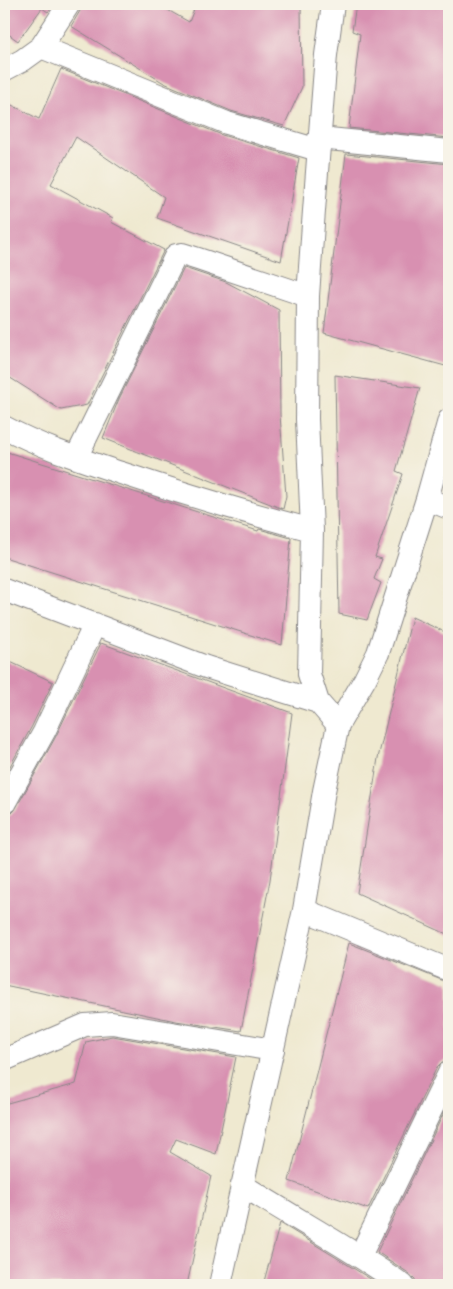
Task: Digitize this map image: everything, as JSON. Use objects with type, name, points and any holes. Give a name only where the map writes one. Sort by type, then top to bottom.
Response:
[{"type":"street","points":[[4,70],[24,60],[41,47],[69,4]]},
{"type":"street","points":[[333,4],[318,144],[308,296],[307,419],[312,530],[310,674],[318,702],[338,725]]},
{"type":"street","points":[[41,47],[227,123],[318,144],[449,151]]},
{"type":"street","points":[[76,458],[176,255],[182,254],[308,296]]},
{"type":"street","points":[[220,1285],[304,910],[324,791],[338,725],[365,679],[378,652],[427,499],[449,420]]},
{"type":"street","points":[[4,428],[76,458],[232,509],[312,530]]},
{"type":"street","points":[[427,499],[449,508]]},
{"type":"street","points":[[4,590],[206,667],[318,702]]},
{"type":"street","points":[[4,804],[44,732],[95,624]]},
{"type":"street","points":[[304,910],[449,970]]},
{"type":"street","points":[[4,1060],[85,1025],[112,1023],[273,1050]]},
{"type":"street","points":[[360,1256],[449,1074]]},
{"type":"street","points":[[242,1185],[310,1228],[360,1256],[403,1285]]},
{"type":"building","points":[[4,4],[54,4],[48,12],[42,8],[18,41],[4,31]]},
{"type":"building","points":[[82,4],[157,4],[189,22],[196,4],[301,4],[302,87],[284,126],[231,111],[164,83],[71,26]]},
{"type":"building","points":[[356,4],[449,4],[449,138],[349,128],[360,34],[352,31]]},
{"type":"building","points":[[61,69],[222,135],[299,158],[281,261],[157,218],[164,197],[76,137],[51,184],[113,218],[111,222],[164,250],[87,405],[61,410],[4,374],[4,101],[39,119]]},
{"type":"building","points":[[346,154],[449,164],[449,367],[324,333]]},
{"type":"building","points":[[184,268],[226,282],[279,310],[280,415],[286,496],[283,509],[103,438],[119,399]]},
{"type":"building","points":[[335,375],[420,388],[396,471],[403,474],[375,557],[382,559],[374,579],[381,583],[367,620],[339,614]]},
{"type":"building","points":[[4,451],[258,531],[259,529],[291,538],[282,645],[4,557]]},
{"type":"building","points":[[412,617],[449,634],[449,935],[357,893],[378,758]]},
{"type":"building","points":[[101,643],[292,713],[270,880],[241,1031],[176,1021],[4,985],[4,817],[10,815],[15,810],[55,738]]},
{"type":"building","points":[[4,659],[53,682],[32,726],[4,777]]},
{"type":"building","points":[[349,943],[449,983],[449,1060],[442,1062],[437,1067],[368,1209],[289,1181]]},
{"type":"building","points":[[112,1036],[236,1057],[216,1154],[176,1139],[170,1152],[211,1176],[187,1285],[4,1285],[4,1104],[76,1084],[86,1042]]},
{"type":"building","points":[[449,1102],[449,1285],[416,1285],[415,1279],[410,1274],[377,1252]]},
{"type":"building","points":[[280,1223],[337,1258],[380,1285],[263,1285]]}]
